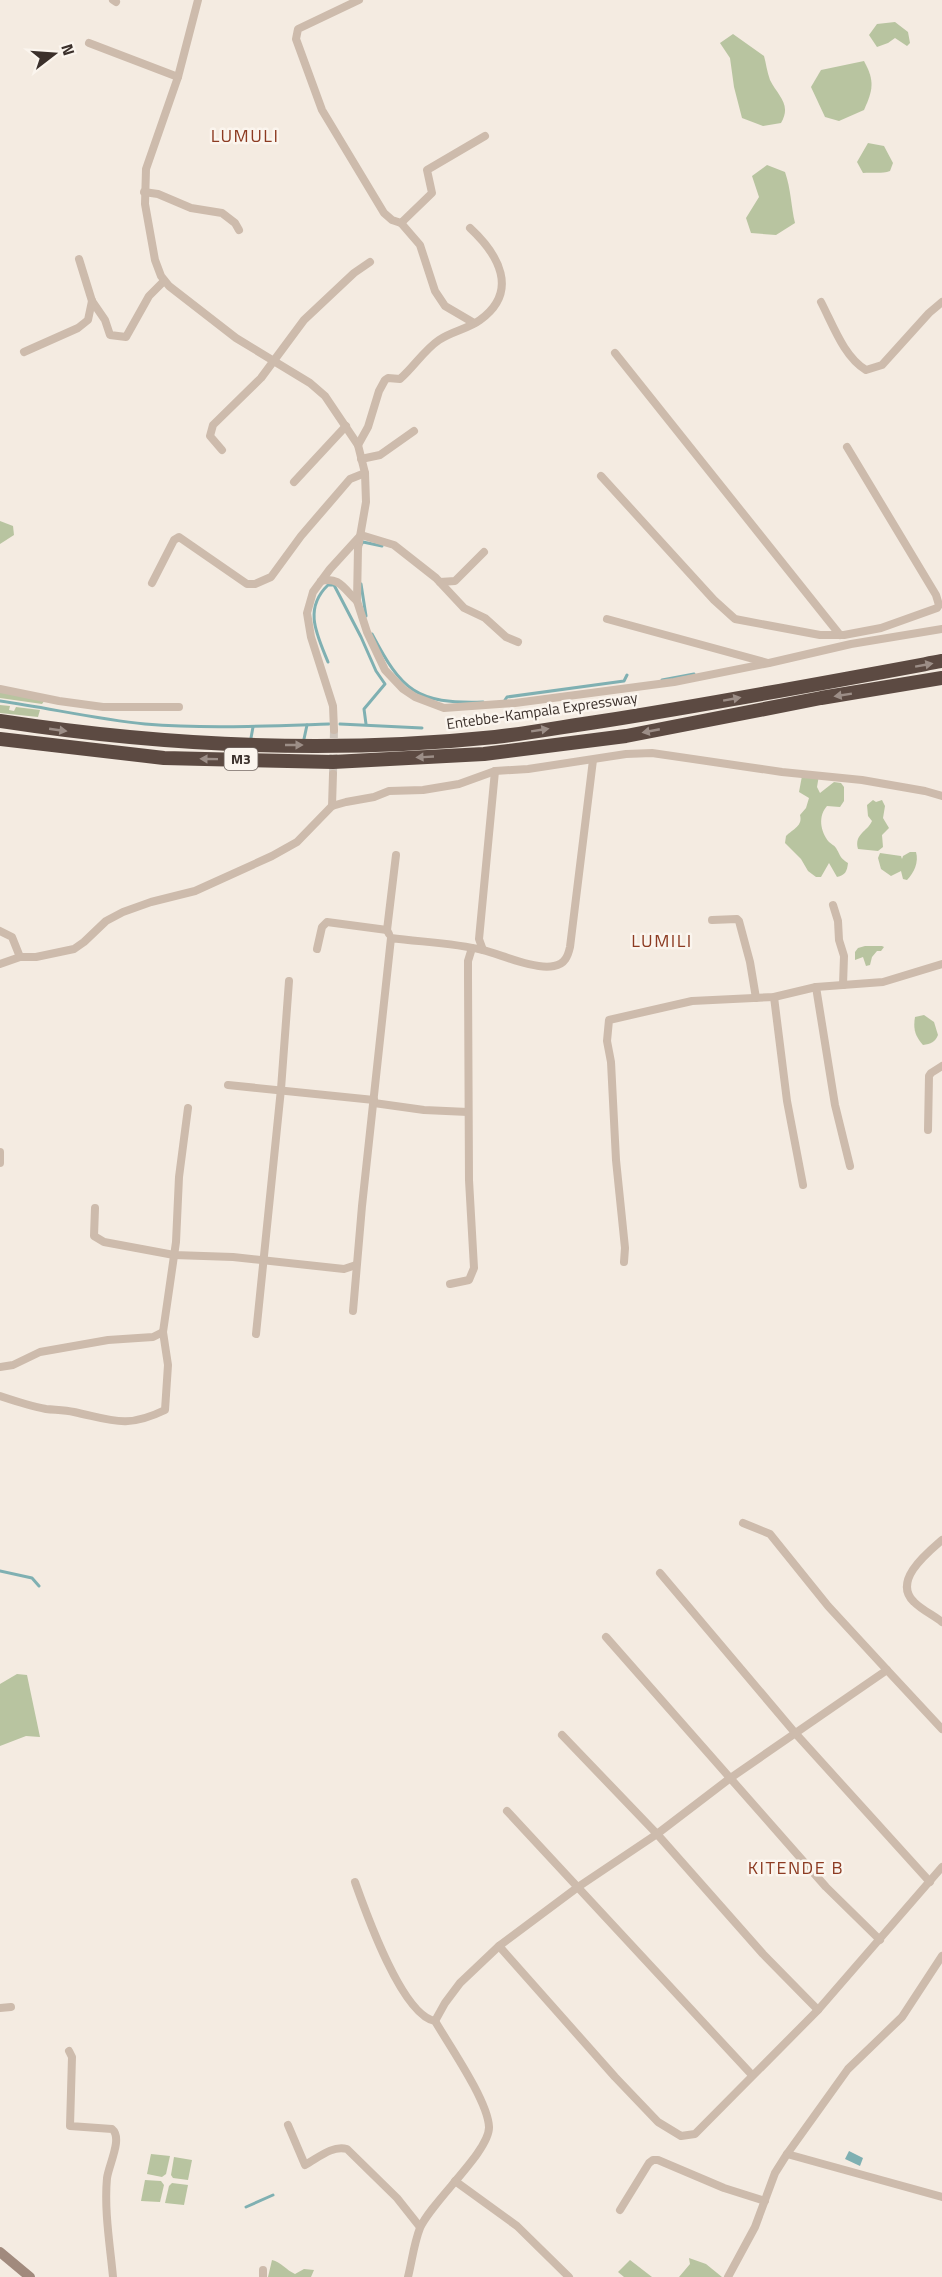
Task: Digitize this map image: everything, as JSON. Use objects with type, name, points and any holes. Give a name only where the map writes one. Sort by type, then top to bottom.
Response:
[{"type":"highway","name":"Entebbe-Kampala Expressway","points":[[0,721],[95,735],[187,742],[332,745],[451,741],[666,711],[942,661]]},
{"type":"highway","name":"M3","points":[[0,739],[164,758],[333,762],[484,754],[626,736],[821,698],[942,678]]},
{"type":"main road","points":[[0,2252],[30,2277]]},
{"type":"street","points":[[198,0],[178,77],[146,169],[145,204],[155,260],[164,281],[236,338],[310,384],[325,396],[358,446],[365,473],[366,502],[357,562],[357,601],[367,632],[385,670],[403,689],[444,708],[509,704],[674,682],[850,644],[942,629]]},
{"type":"street","points":[[358,0],[298,29],[296,39],[322,110],[384,213],[392,220],[401,223],[420,245],[432,285],[445,306],[474,323]]},
{"type":"street","points":[[89,43],[178,77]]},
{"type":"street","points":[[401,223],[432,194],[427,170],[484,136]]},
{"type":"street","points":[[144,192],[158,194],[191,208],[222,213],[235,223],[239,230]]},
{"type":"street","points":[[358,446],[368,427],[379,391],[385,380],[400,379],[435,342],[474,323],[490,312],[496,303],[502,285],[496,258],[484,241],[470,228]]},
{"type":"street","points":[[79,260],[92,301],[105,320],[110,335],[126,337],[149,296],[164,281]]},
{"type":"street","points":[[222,450],[210,436],[213,425],[228,408],[252,388],[304,320],[370,261]]},
{"type":"street","points":[[24,352],[78,328],[88,320],[92,301]]},
{"type":"street","points":[[821,302],[843,345],[857,365],[866,370],[882,365],[929,313],[942,302]]},
{"type":"street","points":[[615,354],[850,644]]},
{"type":"street","points":[[294,482],[346,426]]},
{"type":"street","points":[[361,459],[380,455],[414,431]]},
{"type":"street","points":[[601,476],[714,600],[735,619],[820,635],[840,634],[881,628],[937,608],[939,605],[936,595],[847,447]]},
{"type":"street","points":[[152,583],[174,540],[179,537],[248,584],[268,579],[350,479],[365,473]]},
{"type":"street","points":[[334,730],[333,706],[311,637],[307,613],[313,592],[361,535]]},
{"type":"street","points":[[361,535],[394,545],[440,582],[464,608],[485,618],[506,637],[518,642]]},
{"type":"street","points":[[440,582],[455,581],[484,552]]},
{"type":"street","points":[[321,581],[337,580],[357,601]]},
{"type":"street","points":[[607,619],[769,663]]},
{"type":"street","points":[[0,688],[59,701],[103,706],[179,707]]},
{"type":"street","points":[[0,964],[20,957],[36,957],[74,949],[106,921],[130,909],[195,891],[272,856],[297,842],[332,806],[374,797],[389,791],[423,790],[459,784],[495,771],[528,769],[626,754],[652,753],[782,772],[862,780],[942,796]]},
{"type":"street","points":[[317,949],[322,927],[327,922],[483,950],[520,962],[552,967],[567,959],[593,760]]},
{"type":"street","points":[[483,950],[479,939],[495,771]]},
{"type":"street","points":[[332,806],[333,774]]},
{"type":"street","points":[[353,1311],[396,855]]},
{"type":"street","points":[[833,905],[844,956],[843,985]]},
{"type":"street","points":[[712,920],[737,919],[739,921],[750,962],[756,998]]},
{"type":"street","points":[[0,931],[12,937],[20,957]]},
{"type":"street","points":[[450,1284],[469,1280],[474,1268],[468,1112],[468,961],[472,948]]},
{"type":"street","points":[[624,1262],[625,1248],[616,1160],[611,1062],[607,1041],[609,1020],[685,1002],[774,997],[816,987],[891,980],[942,964]]},
{"type":"street","points":[[256,1334],[281,1089],[289,981]]},
{"type":"street","points":[[816,987],[835,1106],[850,1166]]},
{"type":"street","points":[[774,997],[787,1101],[803,1185]]},
{"type":"street","points":[[928,1130],[929,1076],[942,1066]]},
{"type":"street","points":[[228,1084],[374,1101],[424,1110],[468,1112]]},
{"type":"street","points":[[0,1396],[37,1407],[72,1411],[109,1421],[139,1420],[165,1410],[168,1365],[163,1332],[174,1255],[179,1177],[188,1108]]},
{"type":"street","points":[[0,1152],[0,1163]]},
{"type":"street","points":[[95,1208],[93,1228],[94,1236],[98,1239],[174,1255],[264,1260],[344,1269],[356,1265]]},
{"type":"street","points":[[0,1367],[13,1365],[40,1352],[115,1339],[153,1337],[163,1332]]},
{"type":"street","points":[[743,1523],[770,1534],[828,1606],[887,1670],[939,1719],[942,1729]]},
{"type":"street","points":[[942,1540],[910,1573],[907,1585],[913,1602],[942,1622]]},
{"type":"street","points":[[660,1573],[796,1734],[930,1882]]},
{"type":"street","points":[[606,1637],[825,1887],[880,1940]]},
{"type":"street","points":[[435,2021],[460,1983],[499,1947],[578,1887],[657,1834],[729,1779],[887,1670]]},
{"type":"street","points":[[562,1735],[657,1834],[763,1954],[818,2010]]},
{"type":"street","points":[[507,1811],[752,2075]]},
{"type":"street","points":[[499,1947],[658,2122],[681,2136],[695,2134],[818,2010],[942,1867]]},
{"type":"street","points":[[355,1882],[381,1948],[413,2008],[427,2020],[435,2021]]},
{"type":"street","points":[[728,2277],[755,2227],[775,2173],[787,2154],[848,2069],[902,2017],[942,1956]]},
{"type":"street","points":[[0,2008],[11,2007]]},
{"type":"street","points":[[408,2277],[420,2227],[435,2204],[484,2142],[489,2127],[478,2097],[435,2021]]},
{"type":"street","points":[[69,2051],[72,2056],[70,2126],[112,2129],[116,2132],[117,2138],[110,2160],[106,2194],[112,2277]]},
{"type":"street","points":[[288,2126],[305,2165],[334,2148],[340,2146],[347,2149],[397,2198],[420,2227]]},
{"type":"street","points":[[787,2154],[942,2197]]},
{"type":"street","points":[[620,2210],[653,2160],[658,2160],[724,2188],[765,2201]]},
{"type":"street","points":[[455,2181],[517,2226],[569,2277]]},
{"type":"green space","points":[[895,22],[908,32],[910,43],[907,46],[895,38],[877,47],[869,35],[877,24]]},
{"type":"green space","points":[[733,34],[764,56],[770,80],[783,100],[785,111],[781,123],[763,126],[742,118],[730,58],[720,43]]},
{"type":"green space","points":[[864,61],[872,85],[864,110],[839,121],[825,117],[811,87],[821,70]]},
{"type":"green space","points":[[868,143],[884,146],[893,163],[890,171],[863,173],[857,162]]},
{"type":"green space","points":[[767,165],[785,172],[795,223],[776,235],[751,233],[746,218],[759,197],[752,176]]},
{"type":"green space","points":[[0,521],[13,526],[14,535],[0,544]]},
{"type":"green space","points":[[0,690],[45,700],[42,704],[0,698]]},
{"type":"green space","points":[[0,705],[10,706],[9,710],[14,711],[16,707],[40,710],[38,717],[0,713]]},
{"type":"green space","points":[[819,775],[817,787],[820,793],[834,782],[841,783],[844,787],[844,801],[840,807],[827,806],[821,819],[826,838],[848,863],[845,873],[837,877],[829,863],[821,877],[816,877],[808,871],[801,859],[785,843],[786,836],[799,825],[800,815],[806,808],[809,798],[799,792],[802,776]]},
{"type":"green space","points":[[873,800],[876,802],[882,800],[885,806],[883,818],[889,828],[882,835],[883,847],[878,851],[858,849],[859,836],[872,821],[868,816],[867,805]]},
{"type":"green space","points":[[910,852],[916,852],[917,860],[914,871],[907,880],[903,879],[901,871],[891,876],[881,869],[878,858],[880,853],[901,856],[902,859]]},
{"type":"green space","points":[[884,947],[881,951],[877,951],[870,965],[866,966],[863,957],[855,960],[855,952],[858,948]]},
{"type":"green space","points":[[924,1015],[934,1022],[938,1035],[932,1042],[923,1045],[916,1035],[914,1025],[915,1017]]},
{"type":"green space","points":[[17,1674],[27,1675],[40,1737],[26,1736],[0,1746],[0,1684]]},
{"type":"green space","points":[[151,2154],[170,2156],[166,2174],[162,2177],[147,2174]]},
{"type":"green space","points":[[174,2157],[192,2160],[188,2180],[173,2178],[171,2175]]},
{"type":"green space","points":[[145,2180],[161,2181],[164,2185],[160,2202],[141,2201]]},
{"type":"green space","points":[[172,2183],[188,2185],[184,2205],[165,2203],[169,2186]]},
{"type":"green space","points":[[689,2258],[706,2264],[722,2277],[679,2277],[690,2264]]},
{"type":"green space","points":[[272,2260],[295,2274],[304,2269],[314,2270],[311,2277],[268,2277]]},
{"type":"green space","points":[[630,2260],[652,2277],[624,2277],[618,2272]]},
{"type":"water","points":[[849,2151],[863,2158],[860,2166],[845,2159]]},
{"type":"waterway","points":[[361,545],[363,542],[382,546]]},
{"type":"waterway","points":[[361,584],[366,616]]},
{"type":"waterway","points":[[328,662],[314,622],[314,613],[320,594],[328,585],[334,585],[376,671],[385,684],[364,709],[366,724]]},
{"type":"waterway","points":[[372,634],[393,669],[414,690],[442,700],[483,702]]},
{"type":"waterway","points":[[662,680],[694,674]]},
{"type":"waterway","points":[[505,700],[507,697],[624,681],[627,675]]},
{"type":"waterway","points":[[0,701],[168,726],[329,724]]},
{"type":"waterway","points":[[340,724],[422,728]]},
{"type":"waterway","points":[[304,739],[307,725]]},
{"type":"waterway","points":[[251,738],[253,727]]},
{"type":"waterway","points":[[0,1571],[32,1578],[39,1586]]},
{"type":"waterway","points":[[246,2207],[273,2195]]},
{"type":"tunnel","points":[[333,774],[334,730]]},
{"type":"district","name":"LUMULI","points":[[245,136]]},
{"type":"district","name":"LUMILI","points":[[662,941]]},
{"type":"district","name":"KITENDE B","points":[[796,1868]]}]
